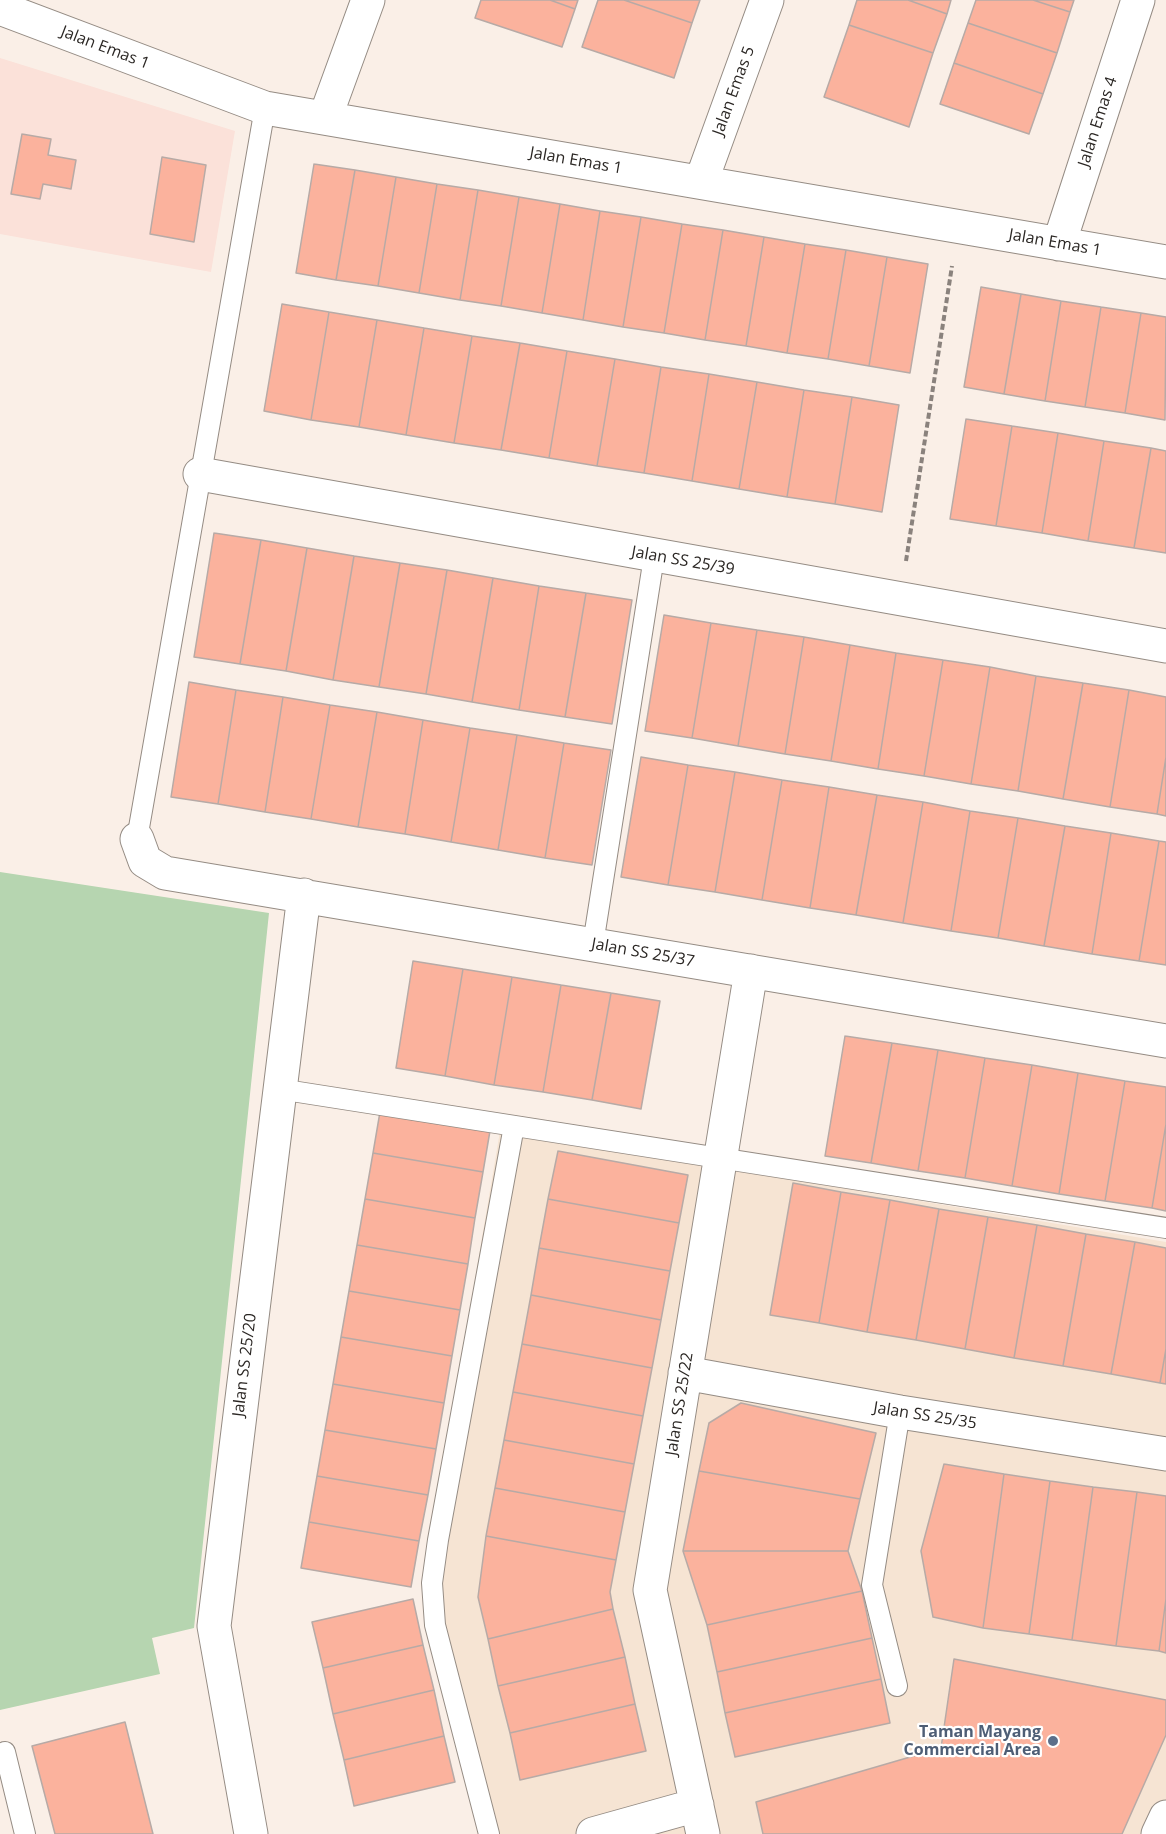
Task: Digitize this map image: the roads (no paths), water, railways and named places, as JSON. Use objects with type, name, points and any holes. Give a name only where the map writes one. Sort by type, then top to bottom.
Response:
[{"type":"street","points":[[325,118],[368,0]]},
{"type":"street","name":"Jalan Emas 5","points":[[701,182],[767,0]]},
{"type":"street","name":"Jalan Emas 4","points":[[1059,244],[1137,0]]},
{"type":"street","name":"Jalan Emas 1","points":[[0,8],[265,108],[1166,262]]},
{"type":"street","name":"Jalan SS 25/39","points":[[200,474],[1166,646]]},
{"type":"street","name":"Jalan SS 25/37","points":[[137,839],[145,861],[165,873],[1166,1041]]},
{"type":"street","name":"Jalan SS 25/20","points":[[251,1834],[214,1626],[304,895]]},
{"type":"street","name":"Jalan SS 25/22","points":[[700,1820],[650,1590],[751,971]]},
{"type":"street","name":"Jalan SS 25/35","points":[[685,1373],[900,1412],[1166,1454]]},
{"type":"street","points":[[1158,1834],[1166,1817]]},
{"type":"street","points":[[593,1834],[700,1820]]},
{"type":"lane","points":[[137,839],[265,108]]},
{"type":"lane","points":[[593,944],[654,556]]},
{"type":"lane","points":[[279,1089],[1166,1228]]},
{"type":"lane","points":[[489,1834],[435,1625],[432,1583],[514,1126]]},
{"type":"lane","points":[[897,1686],[872,1585],[900,1412]]},
{"type":"lane","points":[[5,1752],[25,1834]]},
{"type":"place","name":"Taman Mayang Commercial Area","points":[[1053,1741]]}]
